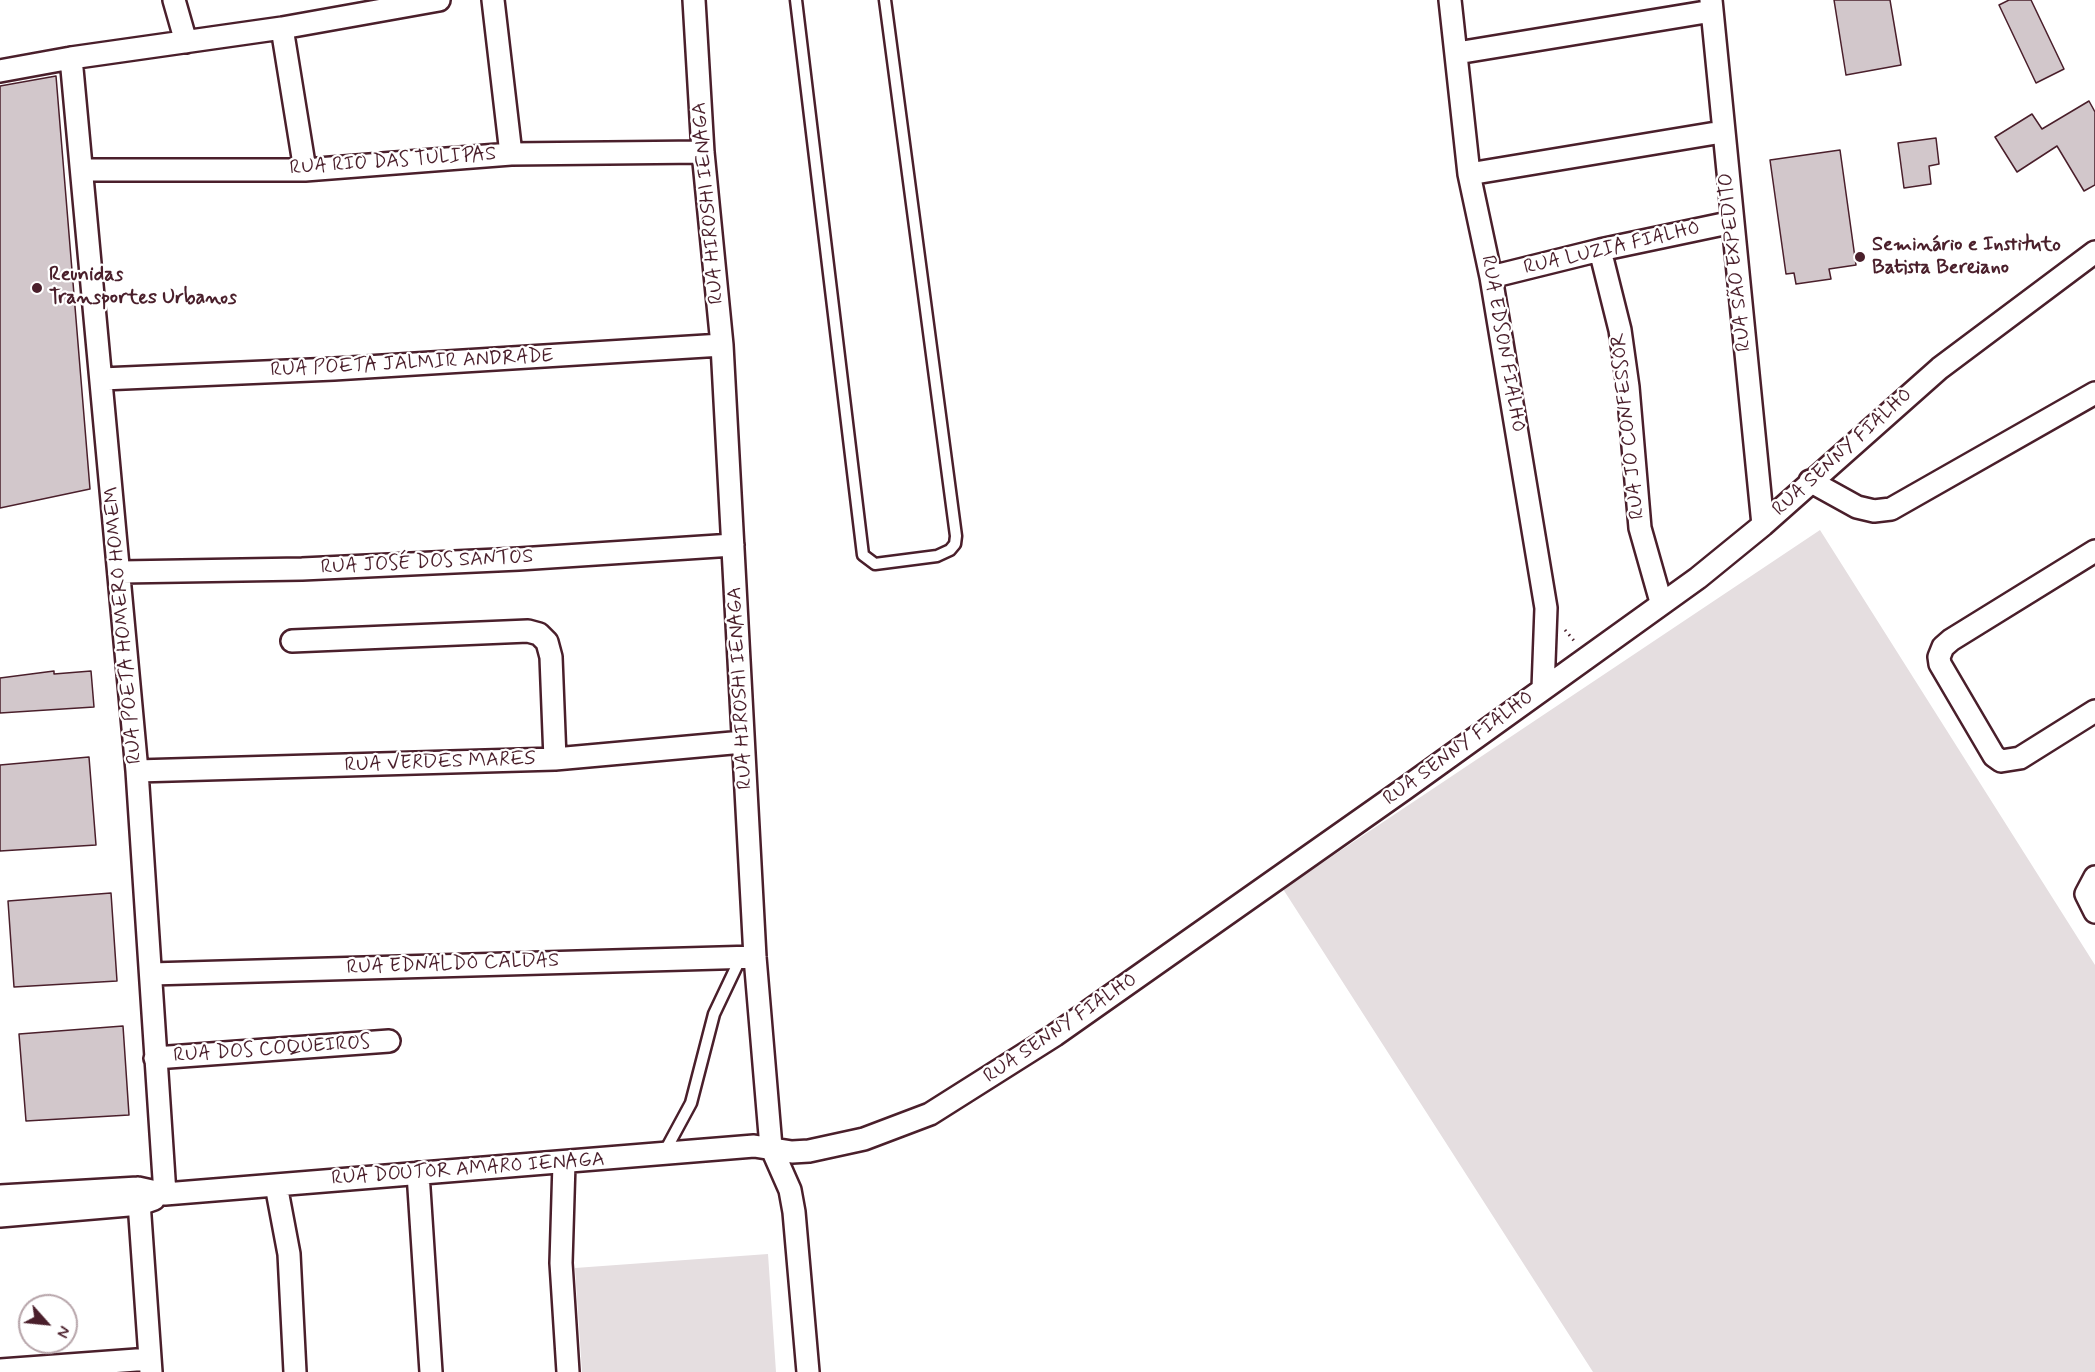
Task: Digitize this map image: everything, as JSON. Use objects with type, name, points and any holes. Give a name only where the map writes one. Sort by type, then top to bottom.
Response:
[{"type":"street","points":[[174,0],[186,42]]},
{"type":"street","points":[[0,71],[71,58],[282,28],[336,9],[439,0]]},
{"type":"street","points":[[493,0],[511,154]]},
{"type":"street","name":"RUA HIROSHI IENAGA","points":[[694,0],[703,152],[722,345],[743,742],[748,957],[771,1147],[790,1190],[794,1212],[808,1372]]},
{"type":"street","name":"RUA EDSON FIALHO","points":[[1450,0],[1469,174],[1491,277],[1546,608],[1543,689]]},
{"type":"street","points":[[1457,52],[1711,6]]},
{"type":"street","name":"RUA SÃO EXPEDITO","points":[[1711,6],[1763,525]]},
{"type":"street","points":[[282,28],[305,170]]},
{"type":"street","name":"RUA POETA HOMERO HOMEM","points":[[71,58],[121,572],[137,771],[165,1194]]},
{"type":"street","points":[[1469,174],[1722,132]]},
{"type":"street","name":"RUA RIO DAS TULIPAS","points":[[83,170],[305,170],[511,154],[703,152]]},
{"type":"street","name":"RUA LUZIA FIALHO","points":[[1491,277],[1600,250],[1733,222]]},
{"type":"street","name":"RUA JO CONFESSOR","points":[[1600,250],[1620,330],[1628,387],[1640,528],[1661,602]]},
{"type":"street","name":"RUA SENNY FIALHO","points":[[771,1147],[792,1152],[829,1149],[897,1128],[961,1097],[1065,1029],[1543,689],[1661,602],[1698,578],[1763,525],[1940,368],[2095,252]]},
{"type":"street","name":"RUA POETA JALMIR ANDRADE","points":[[102,379],[334,369],[722,345]]},
{"type":"street","points":[[1810,481],[1857,507],[1874,511],[1891,509],[2095,393]]},
{"type":"street","name":"RUA JOSÉ DOS SANTOS","points":[[121,572],[347,567],[733,545]]},
{"type":"street","points":[[2095,551],[1951,640],[1943,647],[1939,657],[1940,664],[1994,756],[2001,761],[2020,758],[2095,711]]},
{"type":"street","points":[[292,641],[528,631],[539,634],[547,642],[551,657],[555,759]]},
{"type":"street","name":"RUA VERDES MARES","points":[[137,771],[555,759],[743,742]]},
{"type":"street","points":[[2094,878],[2086,894],[2095,912]]},
{"type":"street","name":"RUA EDNALDO CALDAS","points":[[151,974],[748,957]]},
{"type":"street","name":"RUA DOS COQUEIROS","points":[[155,1058],[389,1041]]},
{"type":"street","name":"RUA DOUTOR AMARO IENAGA","points":[[165,1194],[771,1147]]},
{"type":"street","points":[[564,1163],[561,1263],[568,1372]]},
{"type":"street","points":[[418,1173],[431,1372]]},
{"type":"street","points":[[276,1185],[289,1254],[295,1372]]},
{"type":"street","points":[[0,1216],[165,1194]]},
{"type":"street","points":[[0,1196],[139,1196]]},
{"type":"street","points":[[13,1370],[150,1365],[139,1196]]},
{"type":"lane","points":[[796,0],[863,555],[875,564],[938,556],[950,550],[955,544],[956,536],[885,0]]},
{"type":"lane","points":[[663,1154],[691,1103],[714,1014],[748,957]]},
{"type":"shaded area","points":[[1820,530],[2095,965],[2095,1372],[1593,1372],[1283,889]]},
{"type":"shaded area","points":[[768,1254],[776,1372],[582,1372],[575,1268]]},
{"type":"building","points":[[1834,0],[1890,0],[1901,65],[1846,75]]},
{"type":"building","points":[[2009,0],[2031,0],[2064,69],[2036,83],[1999,5]]},
{"type":"building","name":"Reunidas Transportes Urbanos","points":[[56,76],[90,489],[0,508],[0,86]]},
{"type":"building","points":[[2089,101],[2095,112],[2095,185],[2084,191],[2057,146],[2017,172],[1995,137],[2032,114],[2042,129]]},
{"type":"building","points":[[1936,138],[1939,164],[1929,166],[1931,184],[1904,188],[1898,143]]},
{"type":"building","points":[[1840,150],[1856,265],[1829,269],[1831,279],[1796,284],[1794,273],[1786,274],[1770,160]]},
{"type":"building","points":[[54,671],[54,674],[91,671],[94,707],[0,713],[0,678]]},
{"type":"building","points":[[89,757],[96,845],[0,851],[0,765]]},
{"type":"building","points":[[111,893],[117,981],[14,987],[8,901]]},
{"type":"building","points":[[123,1026],[129,1115],[26,1121],[19,1034]]},
{"type":"place","name":"Seminário e Instituto Batista Bereiano","points":[[1860,257]]},
{"type":"place","name":"Reunidas Transportes Urbanos","points":[[37,288]]}]
